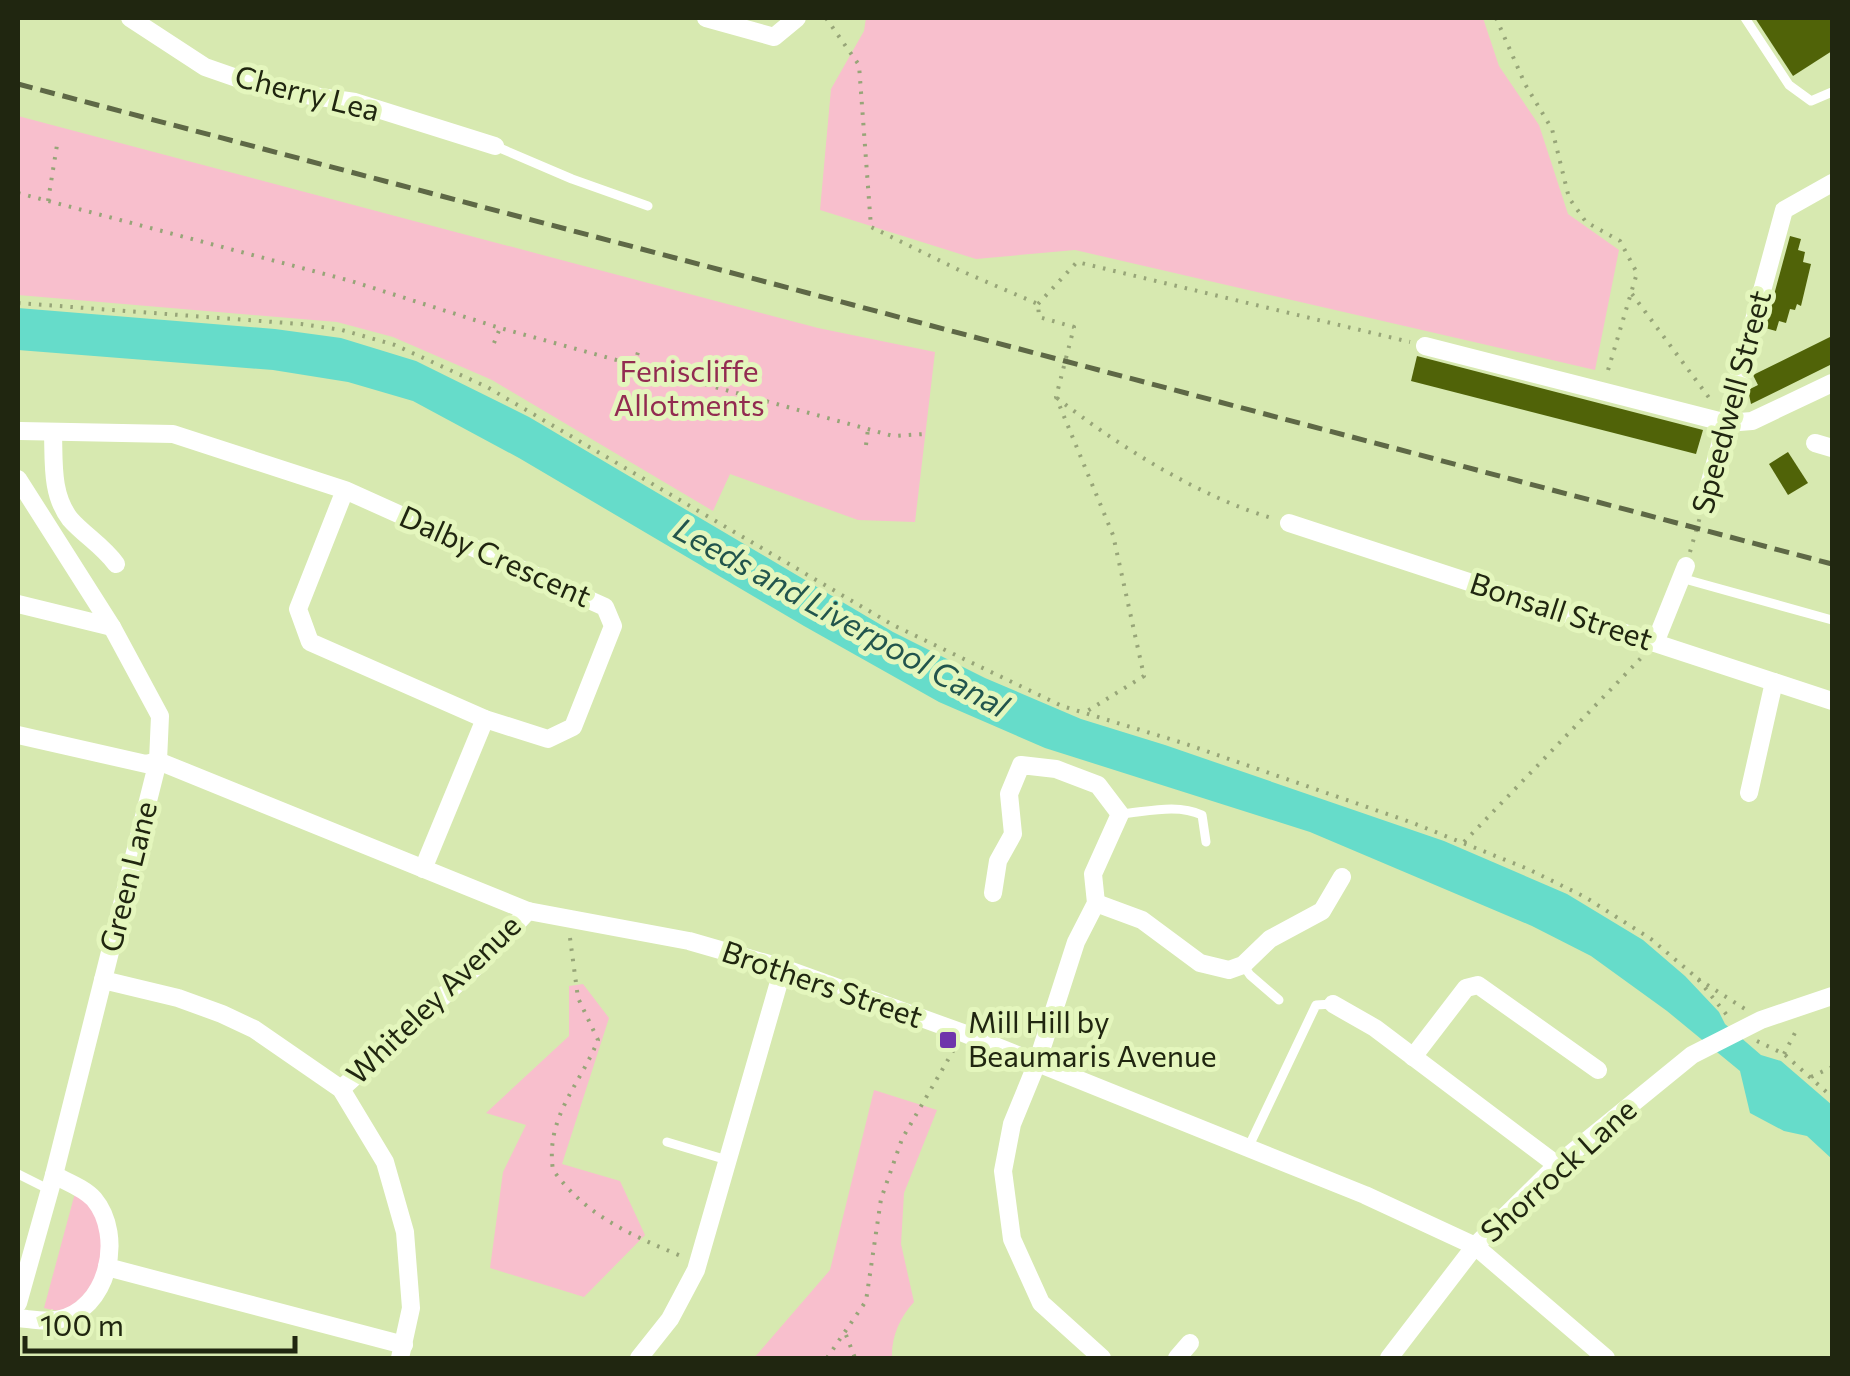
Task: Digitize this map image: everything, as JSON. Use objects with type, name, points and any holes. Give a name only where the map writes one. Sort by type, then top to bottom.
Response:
[{"type":"street","name":"Cherry Lea","points":[[130,18],[206,67],[222,73],[271,90],[355,102],[495,146]]},
{"type":"street","points":[[706,18],[774,37],[798,18]]},
{"type":"street","name":"Speedwell Street","points":[[1708,490],[1784,210],[1832,183]]},
{"type":"street","points":[[1425,346],[1727,423],[1752,422],[1832,382]]},
{"type":"street","name":"Dalby Crescent","points":[[20,431],[173,434],[346,490],[604,607],[613,626],[573,727],[548,739],[485,720],[310,642],[298,608],[346,490]]},
{"type":"street","points":[[53,434],[55,488],[70,518],[116,564]]},
{"type":"street","name":"Green Lane","points":[[18,482],[112,627],[160,716],[158,761],[18,1303]]},
{"type":"street","name":"Bonsall Street","points":[[1289,524],[1832,702]]},
{"type":"street","points":[[1656,644],[1684,572]]},
{"type":"street","points":[[18,604],[112,627]]},
{"type":"street","points":[[1750,793],[1774,682]]},
{"type":"street","points":[[424,869],[485,720]]},
{"type":"street","name":"Brothers Street","points":[[18,735],[146,764],[158,761],[528,911],[688,940],[783,968],[963,1033],[1364,1195],[1475,1246],[1606,1358]]},
{"type":"street","points":[[993,893],[998,861],[1013,834],[1009,794],[1021,766],[1056,769],[1098,785],[1120,814],[1093,874],[1096,903],[1076,942],[1037,1063],[1012,1124],[1004,1171],[1012,1239],[1041,1303],[1102,1358]]},
{"type":"street","points":[[1096,903],[1142,920],[1200,963],[1229,970],[1244,965],[1270,939],[1322,911],[1342,877]]},
{"type":"street","name":"Whiteley Avenue","points":[[341,1089],[482,960],[528,911]]},
{"type":"street","points":[[639,1358],[670,1320],[698,1262],[783,968]]},
{"type":"street","points":[[103,980],[178,998],[222,1014],[254,1030],[341,1089],[385,1162],[405,1232],[412,1308],[402,1352],[107,1267]]},
{"type":"street","points":[[1413,1056],[1466,988],[1478,984],[1598,1070]]},
{"type":"street","points":[[1810,1004],[1832,996]]},
{"type":"street","points":[[1333,1004],[1375,1028],[1557,1165]]},
{"type":"street","name":"Shorrock Lane","points":[[1390,1358],[1475,1246],[1557,1165],[1692,1055],[1810,1004]]},
{"type":"street","points":[[18,1318],[58,1320],[74,1313],[95,1296],[107,1267],[110,1228],[92,1196],[52,1183]]},
{"type":"street","points":[[1176,1358],[1190,1343]]},
{"type":"lane","points":[[1745,18],[1789,86],[1810,101],[1832,92]]},
{"type":"lane","points":[[495,146],[648,206]]},
{"type":"lane","points":[[1684,572],[1832,620]]},
{"type":"lane","points":[[1120,814],[1179,808],[1194,811],[1202,815],[1206,842]]},
{"type":"lane","points":[[1244,965],[1279,1000]]},
{"type":"lane","points":[[1248,1148],[1316,1004],[1333,1004]]},
{"type":"lane","points":[[667,1142],[728,1160]]},
{"type":"lane","points":[[18,1174],[52,1183]]},
{"type":"path","points":[[826,18],[859,65],[871,227],[1038,304]]},
{"type":"path","points":[[1496,18],[1525,84],[1552,129],[1569,198],[1586,222],[1620,240],[1637,273],[1602,391]]},
{"type":"path","points":[[48,201],[57,145]]},
{"type":"path","points":[[18,193],[352,281],[500,328],[868,430],[892,436],[925,434]]},
{"type":"path","points":[[1083,714],[1144,676],[1113,535],[1056,398],[1074,327],[1039,317],[1038,304],[1077,262],[1425,346]]},
{"type":"path","points":[[1630,292],[1727,423]]},
{"type":"path","points":[[18,302],[301,324],[342,330],[416,353],[537,414],[686,506],[894,626],[980,669],[1083,714],[1183,743],[1464,842],[1585,897],[1651,939],[1697,978],[1727,997],[1725,1012]]},
{"type":"path","points":[[494,343],[500,328]]},
{"type":"path","points":[[634,365],[639,349]]},
{"type":"path","points":[[1056,398],[1098,430],[1235,508],[1289,524]]},
{"type":"path","points":[[866,446],[868,430]]},
{"type":"path","name":"Speedwell Street","points":[[1684,572],[1708,490]]},
{"type":"path","points":[[1464,842],[1656,644]]},
{"type":"path","points":[[569,918],[578,998],[598,1040],[556,1118],[552,1170],[598,1216],[619,1230],[698,1262]]},
{"type":"path","points":[[1697,978],[1731,1020]]},
{"type":"path","points":[[1784,1054],[1810,1004]]},
{"type":"path","points":[[1757,1029],[1763,1047],[1784,1054],[1832,1097]]},
{"type":"path","points":[[827,1358],[866,1301],[881,1199],[902,1139],[963,1033]]},
{"type":"path","points":[[1810,1077],[1832,1067]]},
{"type":"path","points":[[845,1332],[855,1358]]},
{"type":"green space","points":[[866,18],[1483,18],[1499,66],[1539,125],[1568,214],[1619,250],[1595,370],[1075,250],[976,259],[820,210],[831,89],[864,31]]},
{"type":"green space","name":"Feniscliffe Allotments","points":[[18,116],[818,328],[935,352],[915,522],[858,520],[730,474],[713,511],[492,380],[393,337],[337,322],[18,295]]},
{"type":"green space","points":[[583,984],[609,1018],[562,1164],[620,1181],[645,1235],[584,1297],[490,1268],[503,1172],[526,1125],[486,1113],[569,1036],[569,986]]},
{"type":"green space","points":[[874,1090],[937,1110],[904,1193],[901,1244],[914,1302],[897,1328],[892,1358],[754,1358],[830,1270]]},
{"type":"green space","points":[[75,1193],[99,1219],[104,1242],[100,1266],[80,1299],[58,1310],[44,1308]]},
{"type":"water","name":"Leeds and Liverpool Canal","points":[[18,308],[275,329],[341,338],[416,361],[529,417],[893,632],[985,678],[1081,719],[1444,841],[1567,894],[1643,940],[1685,976],[1719,1012],[1725,1024],[1761,1055],[1781,1061],[1832,1105],[1832,1159],[1807,1136],[1784,1131],[1750,1113],[1740,1071],[1591,956],[1532,926],[1310,832],[1045,748],[939,702],[519,458],[413,401],[348,382],[273,370],[18,350]]},
{"type":"building","points":[[1755,18],[1832,18],[1832,51],[1793,76]]},
{"type":"building","points":[[1790,236],[1801,239],[1798,250],[1805,252],[1803,262],[1811,264],[1801,306],[1790,309],[1786,323],[1779,321],[1776,331],[1765,328]]},
{"type":"building","points":[[1832,336],[1832,364],[1751,404],[1748,390],[1758,385],[1753,375]]},
{"type":"building","points":[[1417,356],[1703,430],[1696,454],[1411,381]]},
{"type":"building","points":[[1788,452],[1808,483],[1788,495],[1769,464]]},
{"type":"railway","points":[[18,84],[1832,564]]},
{"type":"place","name":"Mill Hill by Beaumaris Avenue","points":[[948,1040]]}]
